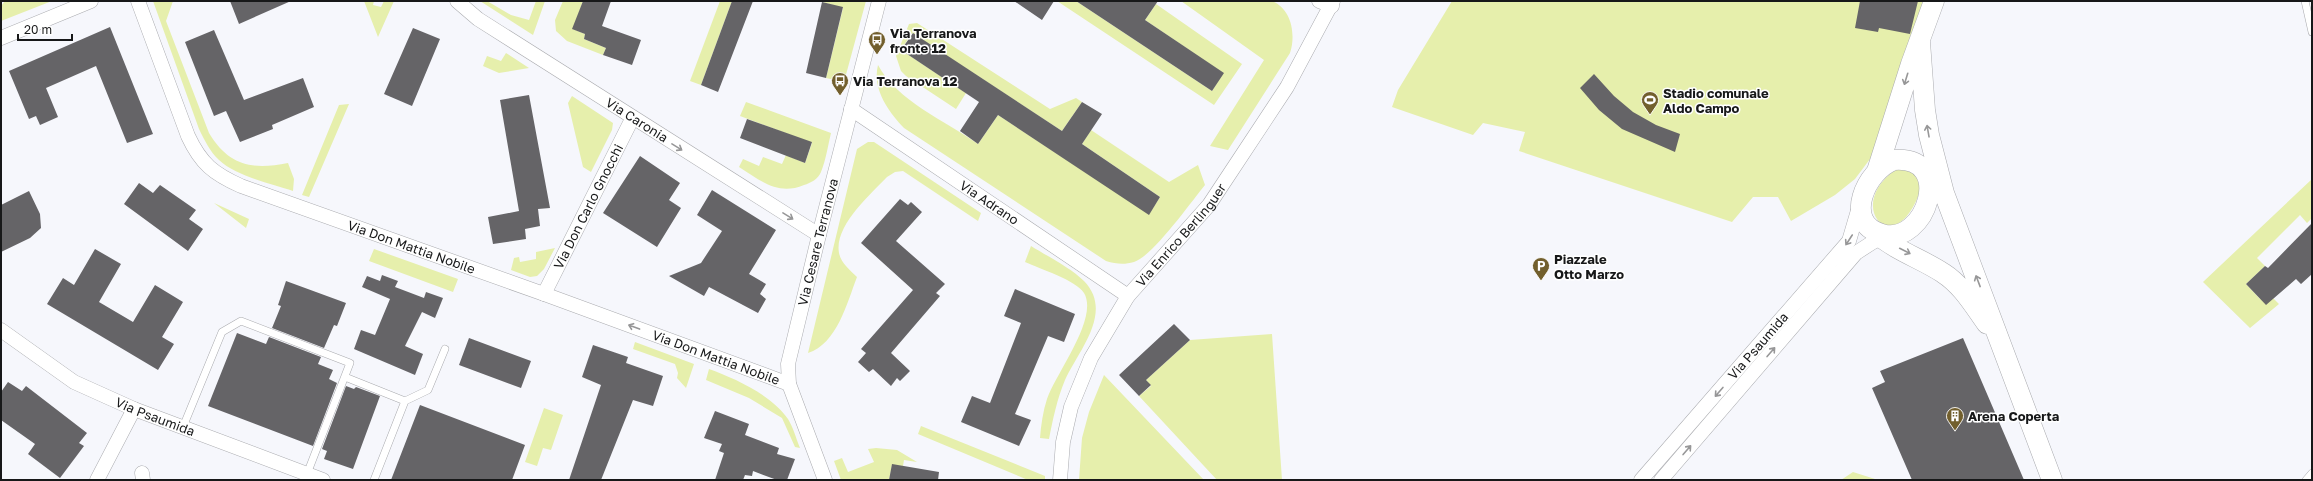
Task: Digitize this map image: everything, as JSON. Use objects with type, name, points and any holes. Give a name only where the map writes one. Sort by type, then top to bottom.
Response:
[{"type":"main road","points":[[1934,1],[1911,64],[1877,171],[1863,193],[1860,203],[1862,213],[1883,234],[1944,273],[1968,298],[2001,344]]},
{"type":"main road","points":[[1920,42],[1925,110],[1934,180],[2001,344],[2052,480]]},
{"type":"main road","points":[[1877,171],[1887,163],[1901,160],[1916,164],[1934,180]]},
{"type":"main road","points":[[1883,234],[1901,234],[1910,229],[1925,207],[1934,180]]},
{"type":"street","points":[[1,38],[91,1]]},
{"type":"street","name":"Via Don Mattia Nobile","points":[[138,1],[188,136],[196,153],[207,166],[220,177],[241,186],[544,294],[789,384]]},
{"type":"street","name":"Via Caronia","points":[[457,1],[478,19],[632,118],[819,235]]},
{"type":"street","name":"Via Cesare Terranova","points":[[825,480],[789,384],[788,364],[819,235],[879,1]]},
{"type":"street","name":"Via Enrico Berlinguer","points":[[1060,480],[1063,442],[1071,407],[1091,358],[1128,296],[1209,205],[1287,87],[1328,3]]},
{"type":"street","name":"Via Adrano","points":[[851,109],[1128,296]]},
{"type":"street","name":"Via Don Carlo Gnocchi","points":[[544,294],[632,118]]},
{"type":"street","name":"Via Psaumida","points":[[1641,480],[1849,241],[1860,203]]},
{"type":"street","name":"Via Psaumida","points":[[1661,480],[1856,253],[1883,234]]},
{"type":"street","name":"Via Psaumida","points":[[1,330],[74,382],[134,409],[323,480]]},
{"type":"street","points":[[97,480],[134,409]]},
{"type":"lane","points":[[2305,1],[2312,32]]},
{"type":"lane","points":[[183,427],[222,332],[241,321],[350,363],[307,474]]},
{"type":"lane","points":[[374,480],[405,401],[428,390],[445,349]]},
{"type":"lane","points":[[345,377],[405,401]]},
{"type":"lane","points":[[2306,480],[2312,472]]},
{"type":"green space","points":[[5,1],[52,1],[1,21],[1,6]]},
{"type":"green space","points":[[153,1],[173,1],[166,21],[209,133],[217,144],[225,153],[242,163],[263,166],[288,163],[294,179],[293,191],[254,179],[235,171],[226,166],[213,153],[199,129]]},
{"type":"green space","points":[[364,1],[374,1],[373,5],[381,7],[384,1],[394,1],[378,37]]},
{"type":"green space","points":[[480,1],[487,1],[511,15],[529,20],[536,1],[545,1],[533,35]]},
{"type":"green space","points":[[563,1],[583,1],[573,29],[585,34],[584,39],[606,48],[603,55],[567,41],[556,31],[555,20]]},
{"type":"green space","points":[[720,1],[732,1],[701,85],[690,81]]},
{"type":"green space","points":[[819,1],[866,1],[844,82],[826,78],[843,8]]},
{"type":"green space","points":[[1057,1],[1076,1],[1212,91],[1223,73],[1145,20],[1156,4],[1242,64],[1214,105]]},
{"type":"green space","points":[[1181,1],[1272,1],[1284,10],[1291,23],[1293,38],[1290,53],[1228,150],[1210,146],[1264,60]]},
{"type":"green space","name":"Stadio comunale Aldo Campo","points":[[1452,1],[1923,1],[1873,155],[1855,179],[1835,195],[1791,221],[1778,197],[1753,197],[1732,222],[1519,151],[1525,132],[1483,123],[1473,135],[1392,107],[1398,90]]},
{"type":"green space","points":[[917,23],[1050,109],[1076,98],[1082,102],[1062,131],[912,33],[901,50],[966,93],[956,109],[906,76],[901,71],[896,56],[909,24]]},
{"type":"green space","points":[[506,53],[529,68],[499,73],[483,66],[487,56],[501,61]]},
{"type":"green space","points":[[878,65],[886,78],[910,100],[978,144],[998,115],[1149,214],[1160,197],[1082,144],[1091,130],[1169,182],[1198,165],[1205,185],[1161,239],[1142,258],[1127,264],[1106,261],[904,128],[887,107],[879,91],[877,83]]},
{"type":"green space","points":[[572,96],[613,123],[612,130],[591,172],[583,167],[568,103]]},
{"type":"green space","points":[[746,102],[831,133],[826,158],[820,174],[816,179],[795,188],[778,188],[762,182],[739,167],[743,159],[759,166],[763,157],[782,164],[786,155],[805,163],[812,143],[740,116]]},
{"type":"green space","points":[[349,104],[309,197],[302,195],[339,105]]},
{"type":"green space","points":[[868,142],[874,142],[981,213],[978,221],[903,171],[895,172],[887,177],[863,202],[842,232],[839,243],[840,257],[846,266],[857,277],[845,310],[834,332],[818,348],[808,353],[857,149]]},
{"type":"green space","points":[[1895,170],[1912,170],[1922,185],[1912,209],[1900,222],[1889,226],[1880,222],[1874,213],[1873,200],[1880,185]]},
{"type":"green space","points":[[2312,179],[2312,218],[2307,223],[2300,215],[2257,258],[2265,266],[2246,284],[2260,299],[2268,293],[2279,304],[2250,328],[2203,282]]},
{"type":"green space","points":[[214,203],[249,219],[246,228]]},
{"type":"green space","points":[[1031,246],[1079,276],[1092,293],[1096,305],[1095,318],[1091,331],[1062,387],[1049,439],[1040,438],[1042,418],[1047,399],[1081,331],[1086,316],[1087,304],[1084,293],[1080,288],[1066,279],[1025,262]]},
{"type":"green space","points":[[555,248],[544,269],[537,276],[530,277],[511,270],[514,258],[519,257],[520,262],[536,259],[536,252]]},
{"type":"green space","points":[[374,249],[458,279],[453,292],[369,261]]},
{"type":"green space","points":[[1272,334],[1282,480],[1217,480],[1139,396],[1151,386],[1146,380],[1190,340]]},
{"type":"green space","points":[[635,342],[694,364],[686,388],[677,378],[678,373],[675,364],[633,349]]},
{"type":"green space","points":[[709,369],[741,382],[772,402],[788,419],[800,448],[795,447],[782,418],[749,398],[706,380]]},
{"type":"green space","points":[[1104,375],[1204,480],[1079,480],[1082,438],[1089,412]]},
{"type":"green space","points":[[544,408],[563,415],[551,450],[543,448],[537,466],[525,462]]},
{"type":"green space","points":[[921,426],[1045,476],[1045,480],[1028,480],[918,434]]},
{"type":"green space","points":[[876,448],[897,450],[917,462],[904,460],[903,466],[892,465],[889,480],[841,480],[834,461],[842,458],[848,472],[874,462],[868,449]]},
{"type":"green space","points":[[1853,472],[1875,479],[1875,480],[1841,480]]},
{"type":"building","points":[[230,1],[291,1],[239,24]]},
{"type":"building","points":[[583,1],[611,1],[602,26],[641,40],[632,65],[603,55],[606,48],[584,39],[585,34],[572,29]]},
{"type":"building","points":[[732,1],[753,1],[718,92],[701,85]]},
{"type":"building","points":[[1014,1],[1054,1],[1042,20]]},
{"type":"building","points":[[1076,1],[1158,1],[1145,20],[1224,73],[1212,91]]},
{"type":"building","points":[[1860,1],[1918,1],[1910,34],[1879,28],[1878,32],[1855,28]]},
{"type":"building","points":[[822,2],[843,7],[826,78],[806,73]]},
{"type":"building","points":[[110,27],[153,134],[127,143],[96,66],[46,88],[58,117],[40,125],[36,116],[29,119],[9,71]]},
{"type":"building","points":[[413,28],[440,39],[412,106],[384,94]]},
{"type":"building","points":[[214,30],[244,100],[303,78],[314,107],[272,125],[273,129],[240,142],[226,111],[214,116],[185,42]]},
{"type":"building","points":[[913,33],[1062,131],[1082,102],[1102,114],[1082,144],[1160,197],[1149,215],[998,115],[978,144],[960,131],[979,102],[901,50]]},
{"type":"building","points":[[1594,74],[1614,96],[1633,112],[1656,125],[1680,134],[1675,152],[1622,129],[1599,110],[1580,88]]},
{"type":"building","points":[[529,95],[550,208],[538,209],[540,226],[525,229],[526,239],[493,244],[488,217],[519,211],[500,100]]},
{"type":"building","points":[[747,119],[812,142],[805,163],[740,138]]},
{"type":"building","points":[[640,156],[680,183],[669,200],[681,208],[657,247],[603,213]]},
{"type":"building","points":[[139,183],[153,193],[160,185],[196,210],[189,219],[203,229],[188,251],[124,204]]},
{"type":"building","points":[[712,190],[776,230],[749,274],[766,284],[760,294],[766,299],[758,313],[709,287],[704,296],[669,276],[701,263],[722,231],[697,215]]},
{"type":"building","points":[[29,191],[40,214],[41,228],[30,238],[1,252],[1,205]]},
{"type":"building","points":[[900,199],[908,205],[911,202],[922,212],[896,241],[945,284],[936,293],[940,296],[891,353],[910,371],[900,381],[897,378],[891,386],[873,369],[869,372],[858,362],[866,353],[861,349],[913,290],[861,243]]},
{"type":"building","points":[[2312,223],[2312,274],[2301,284],[2296,279],[2266,305],[2246,284],[2265,266],[2268,268]]},
{"type":"building","points":[[95,249],[121,264],[99,302],[133,322],[155,285],[183,302],[162,337],[174,344],[158,370],[47,304],[63,278],[74,285]]},
{"type":"building","points":[[382,275],[398,281],[395,287],[424,298],[426,292],[443,298],[435,318],[422,312],[405,346],[423,354],[415,375],[354,349],[361,330],[375,335],[390,299],[362,287],[367,276],[380,281]]},
{"type":"building","points":[[286,281],[346,303],[337,326],[334,325],[324,348],[272,328],[281,306],[278,305]]},
{"type":"building","points":[[1015,289],[1075,314],[1064,342],[1048,336],[1015,414],[1031,420],[1019,446],[961,422],[972,396],[990,403],[1021,323],[1004,316]]},
{"type":"building","points":[[1174,324],[1190,340],[1146,380],[1151,385],[1139,396],[1119,375]]},
{"type":"building","points":[[237,333],[266,344],[269,337],[321,357],[318,364],[333,370],[329,379],[337,383],[313,446],[208,406]]},
{"type":"building","points":[[469,338],[531,361],[521,388],[459,365]]},
{"type":"building","name":"Arena Coperta","points":[[1963,338],[2024,480],[1912,480],[1872,388],[1885,382],[1880,371]]},
{"type":"building","points":[[593,345],[628,357],[626,363],[663,376],[653,406],[633,400],[601,480],[569,480],[601,385],[582,377]]},
{"type":"building","points":[[8,382],[22,391],[26,386],[87,433],[79,443],[84,446],[60,478],[28,454],[35,444],[1,420],[1,392]]},
{"type":"building","points":[[346,386],[354,389],[356,387],[380,396],[353,469],[324,459],[327,451],[322,449]]},
{"type":"building","points":[[420,405],[525,445],[512,480],[391,480]]},
{"type":"building","points":[[715,411],[749,424],[745,435],[779,448],[777,454],[795,459],[787,480],[777,480],[753,471],[752,476],[745,475],[743,480],[715,480],[724,453],[719,451],[722,444],[704,438]]},
{"type":"building","points":[[892,464],[939,472],[938,480],[889,480]]},
{"type":"place","name":"Via Terranova fronte 12","points":[[877,55]]},
{"type":"place","name":"Via Terranova 12","points":[[840,96]]},
{"type":"place","name":"Stadio comunale Aldo Campo","points":[[1650,115]]},
{"type":"place","name":"Piazzale Otto Marzo","points":[[1541,281]]},
{"type":"place","name":"Arena Coperta","points":[[1955,431]]}]
